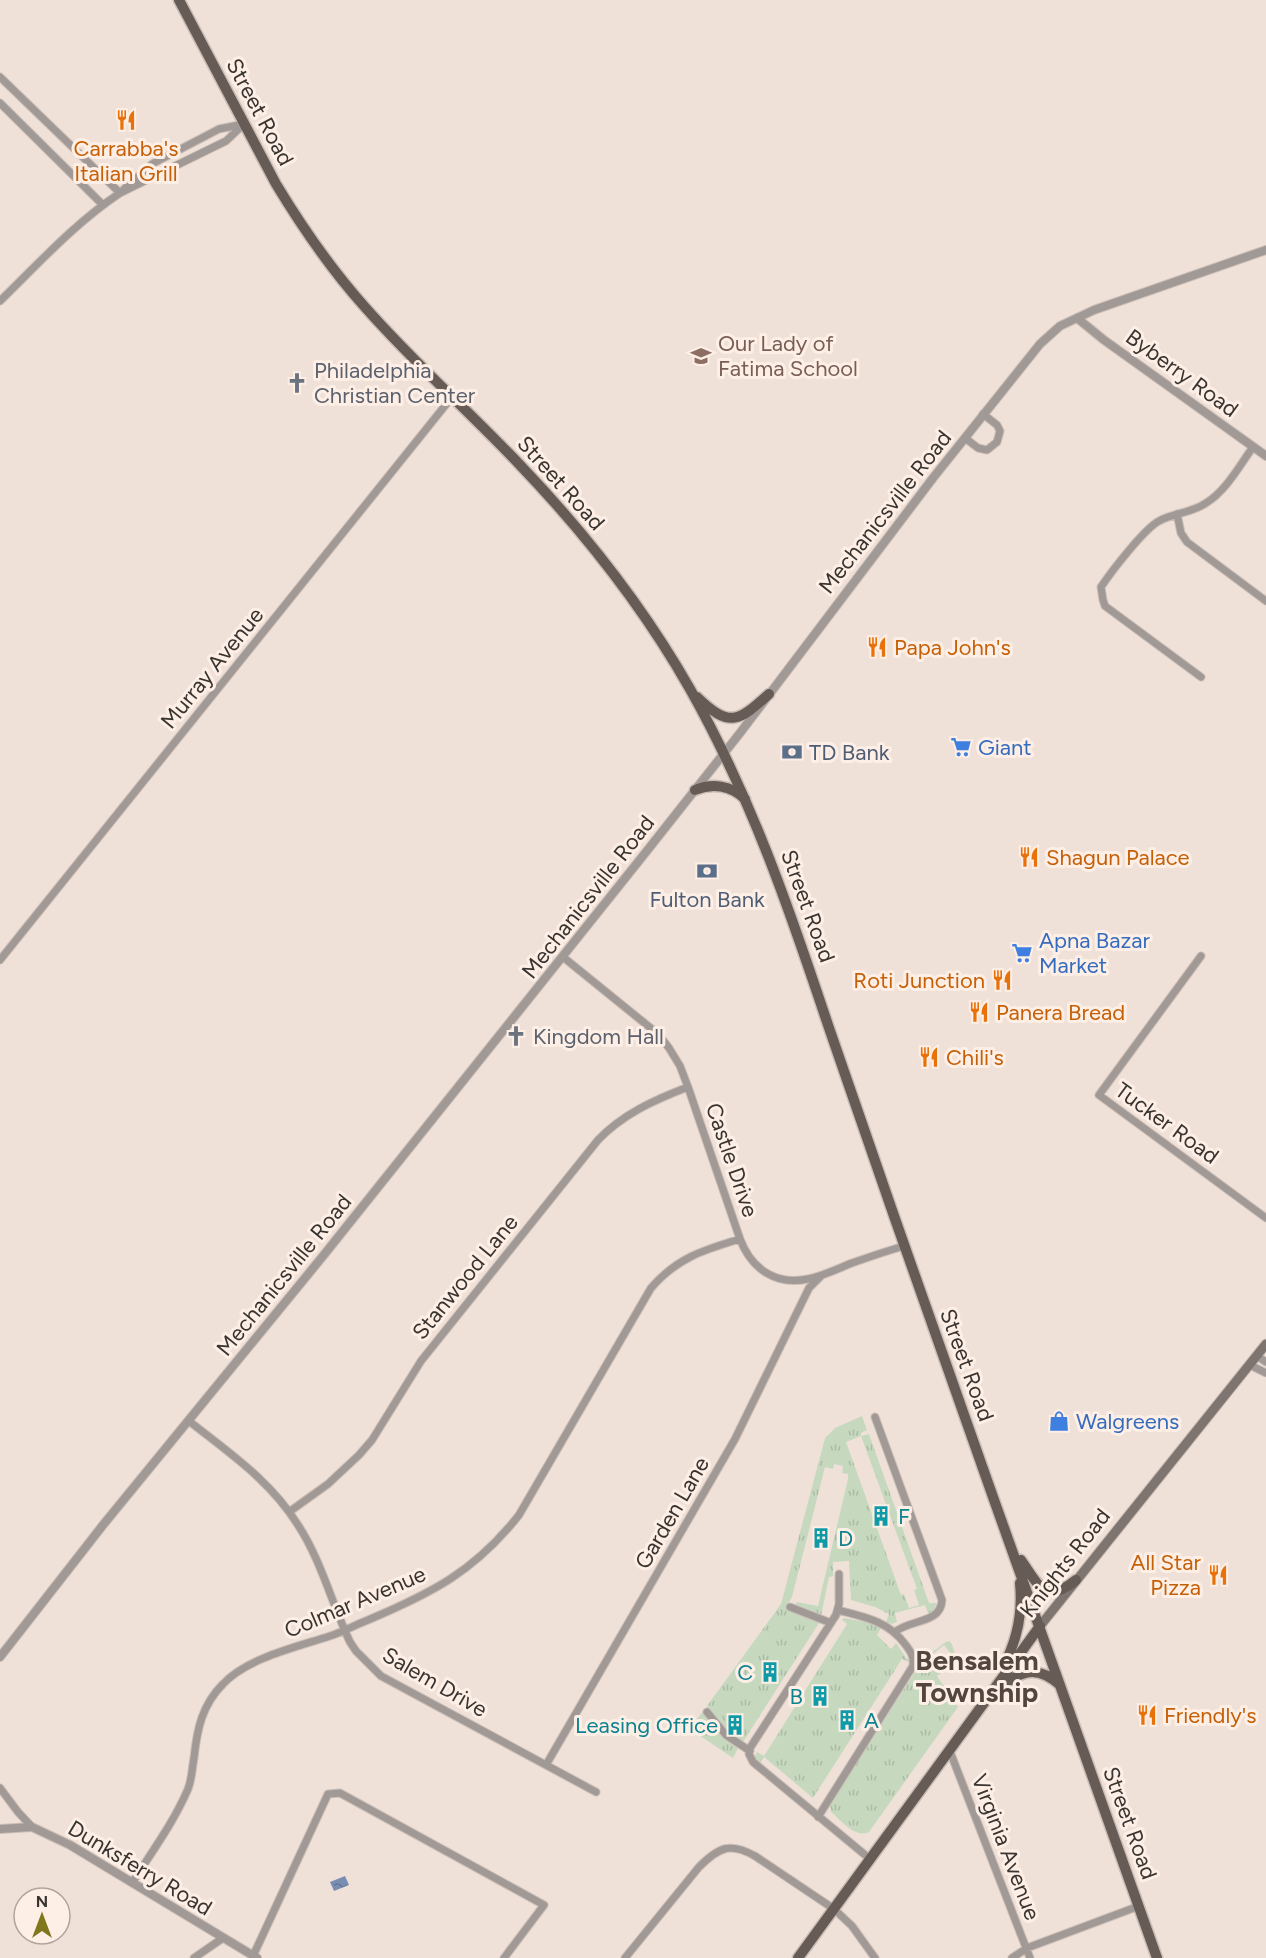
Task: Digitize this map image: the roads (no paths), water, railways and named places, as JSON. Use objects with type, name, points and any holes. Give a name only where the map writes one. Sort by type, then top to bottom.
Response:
[{"type":"main road","name":"Street Road","points":[[179,0],[292,211],[330,265],[378,322],[519,464],[581,532],[644,615],[692,692],[724,753],[747,800],[780,881],[904,1246],[1157,1958]]},
{"type":"main road","points":[[692,692],[715,712],[730,718],[743,716],[769,694]]},
{"type":"main road","points":[[695,790],[720,786],[731,789],[747,800]]},
{"type":"main road","name":"Knights Road","points":[[798,1958],[1040,1626],[1266,1344]]},
{"type":"main road","points":[[1012,1548],[1043,1589],[1056,1593],[1064,1590],[1076,1580]]},
{"type":"main road","points":[[989,1694],[1011,1652],[1019,1624],[1022,1598],[1017,1562]]},
{"type":"main road","points":[[989,1694],[1027,1672],[1043,1674],[1061,1686]]},
{"type":"street","points":[[0,77],[120,193]]},
{"type":"street","points":[[0,103],[103,205]]},
{"type":"street","points":[[0,301],[61,242],[152,164],[219,129],[244,124]]},
{"type":"street","points":[[120,193],[226,141],[244,124]]},
{"type":"street","name":"Mechanicsville Road","points":[[0,1657],[103,1525],[563,957],[724,753],[983,414],[1040,344],[1060,326],[1077,318],[1116,302],[1266,250]]},
{"type":"street","name":"Byberry Road","points":[[1077,318],[1104,340],[1266,456]]},
{"type":"street","name":"Murray Avenue","points":[[0,960],[452,397]]},
{"type":"street","points":[[965,438],[978,448],[987,450],[997,442],[1000,431],[997,425],[983,414]]},
{"type":"street","points":[[1201,677],[1105,606],[1101,587],[1157,522],[1208,503],[1253,447]]},
{"type":"street","points":[[1177,514],[1181,533],[1187,542],[1266,601]]},
{"type":"street","name":"Tucker Road","points":[[1201,956],[1099,1095],[1266,1218]]},
{"type":"street","name":"Castle Drive","points":[[563,957],[658,1034],[669,1048],[680,1066],[688,1087],[740,1239],[748,1257],[755,1265],[771,1275],[799,1281],[821,1276],[904,1246]]},
{"type":"street","name":"Stanwood Lane","points":[[289,1512],[348,1467],[366,1448],[421,1360],[598,1140],[638,1108],[688,1087]]},
{"type":"street","name":"Colmar Avenue","points":[[132,1883],[188,1788],[200,1720],[211,1697],[230,1677],[263,1659],[345,1630],[404,1605],[449,1580],[484,1554],[519,1515],[651,1288],[670,1269],[692,1254],[740,1239]]},
{"type":"street","name":"Garden Lane","points":[[546,1765],[735,1439],[809,1288],[821,1276]]},
{"type":"street","points":[[1257,1356],[1266,1362]]},
{"type":"street","points":[[1250,1365],[1266,1373]]},
{"type":"street","points":[[875,1418],[942,1600],[939,1612],[935,1616],[895,1632]]},
{"type":"street","name":"Salem Drive","points":[[189,1421],[256,1474],[299,1525],[356,1651],[381,1677],[596,1792]]},
{"type":"street","points":[[750,1751],[838,1610],[839,1575]]},
{"type":"street","points":[[790,1607],[831,1623]]},
{"type":"street","points":[[818,1817],[914,1666],[913,1655],[895,1632],[880,1622],[838,1610]]},
{"type":"street","points":[[707,1712],[726,1735],[750,1751],[753,1762],[870,1859]]},
{"type":"street","name":"Virginia Avenue","points":[[949,1749],[1030,1958]]},
{"type":"street","points":[[0,1788],[32,1827]]},
{"type":"street","points":[[255,1957],[328,1794],[340,1793],[544,1905],[504,1958]]},
{"type":"street","name":"Dunksferry Road","points":[[0,1829],[32,1827],[70,1845],[255,1957]]},
{"type":"street","points":[[625,1958],[699,1867],[713,1853],[727,1848],[742,1849],[755,1856],[834,1910],[852,1926],[875,1958]]},
{"type":"street","points":[[1012,1958],[1027,1948],[1139,1906]]},
{"type":"street","points":[[194,1958],[223,1938]]},
{"type":"water","points":[[345,1876],[349,1885],[334,1891],[330,1882]]},
{"type":"place","name":"Carrabba's Italian Grill","points":[[126,120]]},
{"type":"place","name":"Our Lady of Fatima School","points":[[701,356]]},
{"type":"place","name":"Philadelphia Christian Center","points":[[297,383]]},
{"type":"place","name":"Papa John's","points":[[877,647]]},
{"type":"place","name":"Giant","points":[[961,747]]},
{"type":"place","name":"TD Bank","points":[[792,752]]},
{"type":"place","name":"Shagun Palace","points":[[1029,857]]},
{"type":"place","name":"Fulton Bank","points":[[707,871]]},
{"type":"place","name":"Apna Bazar Market","points":[[1022,953]]},
{"type":"place","name":"Roti Junction","points":[[1002,980]]},
{"type":"place","name":"Panera Bread","points":[[979,1012]]},
{"type":"place","name":"Kingdom Hall","points":[[516,1036]]},
{"type":"place","name":"Chili's","points":[[929,1057]]},
{"type":"place","name":"Walgreens","points":[[1059,1421]]},
{"type":"place","name":"F","points":[[881,1516]]},
{"type":"place","name":"D","points":[[821,1538]]},
{"type":"place","name":"All Star Pizza","points":[[1218,1575]]},
{"type":"place","name":"C","points":[[770,1672]]},
{"type":"place","name":"B","points":[[820,1696]]},
{"type":"place","name":"Friendly's","points":[[1147,1715]]},
{"type":"place","name":"A","points":[[847,1720]]},
{"type":"place","name":"Leasing Office","points":[[735,1725]]},
{"type":"district","name":"Bensalem Township","points":[[977,1676]]}]
